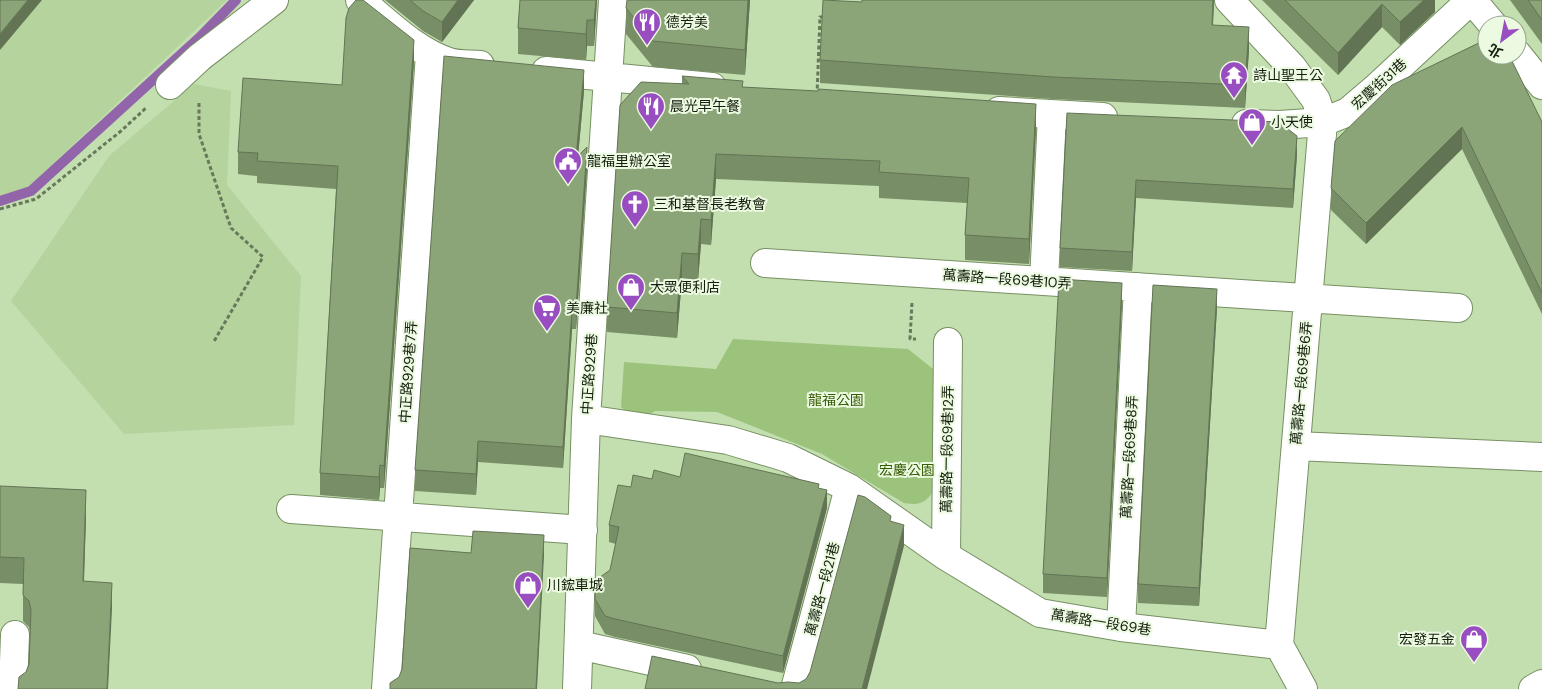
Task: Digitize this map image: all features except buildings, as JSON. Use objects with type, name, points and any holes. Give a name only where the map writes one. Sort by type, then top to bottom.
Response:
[{"type":"main road","points":[[170,86],[200,57],[274,0]]},
{"type":"main road","points":[[360,0],[414,44],[430,54],[451,62],[737,90]]},
{"type":"main road","name":"中正路929巷","points":[[577,689],[586,419],[613,0]]},
{"type":"main road","points":[[1229,0],[1292,67],[1316,100],[1323,122]]},
{"type":"main road","points":[[1472,0],[1485,15]]},
{"type":"main road","name":"宏慶街31巷","points":[[1221,123],[1280,125],[1323,122],[1348,112],[1472,0]]},
{"type":"main road","name":"中正路929巷7弄","points":[[386,689],[430,54]]},
{"type":"main road","points":[[1526,65],[1542,85]]},
{"type":"main road","points":[[974,110],[1132,119]]},
{"type":"main road","points":[[1044,281],[1052,115]]},
{"type":"main road","name":"萬壽路一段69巷6弄","points":[[1279,645],[1323,122]]},
{"type":"main road","name":"萬壽路一段69巷10弄","points":[[765,263],[1458,308]]},
{"type":"main road","name":"萬壽路一段69巷8弄","points":[[1121,627],[1138,287]]},
{"type":"main road","name":"萬壽路一段69巷12弄","points":[[946,556],[948,342]]},
{"type":"main road","name":"萬壽路一段69巷","points":[[586,419],[728,440],[788,458],[849,488],[946,556],[1040,612],[1121,627],[1279,645]]},
{"type":"main road","points":[[1296,446],[1542,457]]},
{"type":"main road","name":"萬壽路一段21巷","points":[[783,688],[849,488]]},
{"type":"main road","points":[[291,509],[583,530]]},
{"type":"main road","points":[[13,689],[15,635]]},
{"type":"main road","points":[[579,645],[713,674]]},
{"type":"main road","points":[[1279,645],[1303,689]]},
{"type":"main road","points":[[1533,689],[1542,684]]},
{"type":"path","points":[[816,98],[820,17],[828,17]]},
{"type":"path","points":[[200,57],[199,134],[231,228],[263,257],[213,343]]},
{"type":"path","points":[[0,208],[36,199],[121,131],[170,86]]},
{"type":"path","points":[[913,273],[910,339],[948,342]]},
{"type":"shaded area","points":[[0,0],[227,0],[28,187],[12,194],[0,196]]},
{"type":"shaded area","points":[[194,84],[231,91],[227,185],[301,276],[294,425],[124,434],[11,301],[109,156]]},
{"type":"green space","name":"龍福公園","points":[[733,339],[908,349],[942,376],[936,487],[930,496],[923,502],[915,504],[904,503],[822,454],[717,412],[655,411],[639,421],[621,407],[624,362],[716,369]]},
{"type":"waterway","points":[[0,201],[31,191],[200,37],[236,0]]},
{"type":"place","name":"德芳美","points":[[647,46]]},
{"type":"place","name":"詩山聖王公","points":[[1234,99]]},
{"type":"place","name":"晨光早午餐","points":[[651,130]]},
{"type":"place","name":"小天使","points":[[1252,146]]},
{"type":"place","name":"龍福里辦公室","points":[[568,185]]},
{"type":"place","name":"三和基督長老教會","points":[[635,228]]},
{"type":"place","name":"大眾便利店","points":[[631,311]]},
{"type":"place","name":"美廉社","points":[[547,332]]},
{"type":"place","name":"川鋐車城","points":[[528,609]]},
{"type":"place","name":"宏發五金","points":[[1474,663]]},
{"type":"park label","name":"宏慶公園","points":[[907,470]]}]
